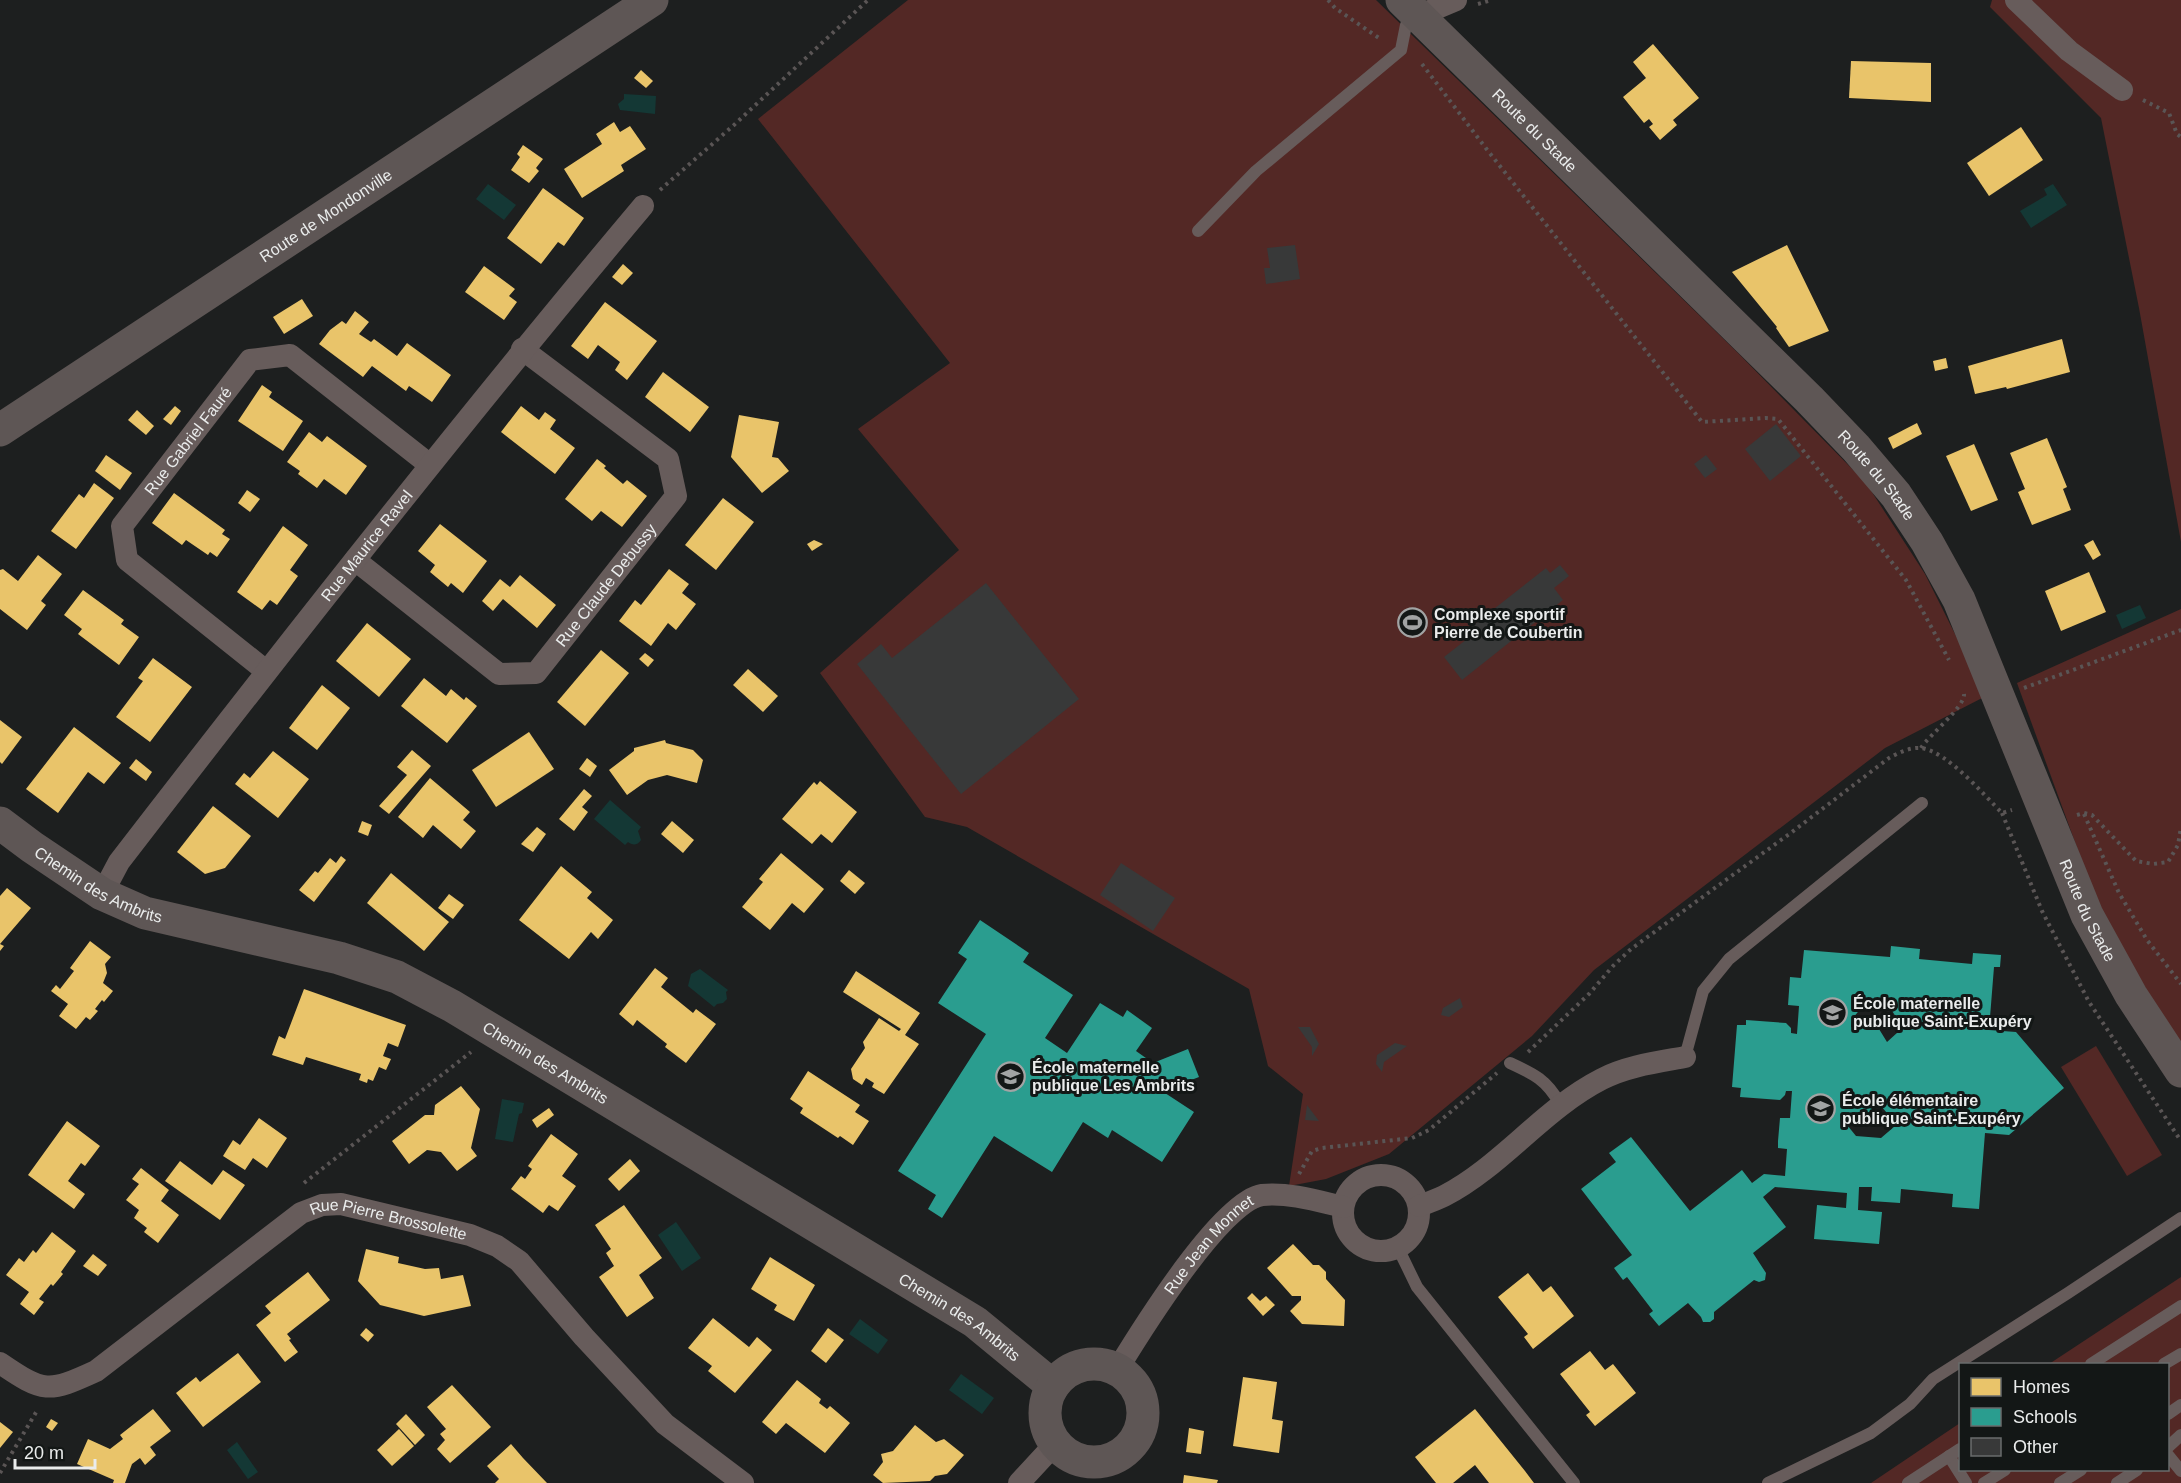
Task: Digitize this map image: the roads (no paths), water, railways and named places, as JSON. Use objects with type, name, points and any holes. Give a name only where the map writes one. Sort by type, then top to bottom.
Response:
[{"type":"main road","name":"Route de Mondonville","points":[[0,430],[652,0]]},
{"type":"main road","name":"Route du Stade","points":[[1410,8],[1856,448],[1896,495],[1927,542],[1959,600],[2087,915],[2131,995],[2181,1071]]},
{"type":"main road","name":"Chemin des Ambrits","points":[[0,823],[37,851],[102,894],[145,914],[339,958],[398,977],[452,1006],[975,1322],[1053,1386]]},
{"type":"main road","points":[[1089,1364],[1103,1365],[1117,1370],[1130,1380],[1143,1408],[1142,1424],[1136,1438],[1126,1450],[1118,1470],[1067,1455],[1055,1444],[1046,1426],[1045,1405],[1053,1386],[1063,1375],[1075,1368],[1089,1364]]},
{"type":"street","points":[[1410,8],[1456,0]]},
{"type":"street","points":[[2016,0],[2069,51],[2122,90]]},
{"type":"street","name":"Rue Maurice Ravel","points":[[102,894],[118,862],[266,671],[522,349],[643,206]]},
{"type":"street","name":"Rue Claude Debussy","points":[[355,560],[499,674],[536,673],[676,496],[668,459],[522,349]]},
{"type":"street","name":"Rue Gabriel Fauré","points":[[266,671],[127,560],[122,525],[250,360],[290,355],[430,465]]},
{"type":"street","points":[[1419,1206],[1444,1197],[1473,1178],[1560,1104],[1603,1078],[1631,1068],[1685,1056]]},
{"type":"street","points":[[1373,1176],[1389,1176],[1403,1181],[1413,1192],[1419,1206],[1419,1216],[1413,1235],[1398,1248],[1384,1252],[1370,1250],[1358,1244],[1348,1234],[1343,1221],[1343,1207],[1349,1192],[1360,1182],[1373,1176]]},
{"type":"street","name":"Rue Jean Monnet","points":[[1117,1370],[1174,1285],[1215,1230],[1241,1206],[1259,1195],[1294,1197],[1343,1207]]},
{"type":"street","name":"Rue Pierre Brossolette","points":[[0,1363],[30,1384],[51,1388],[72,1382],[96,1371],[301,1213],[322,1205],[341,1204],[470,1235],[497,1246],[519,1261],[584,1337],[664,1424],[743,1483]]},
{"type":"street","points":[[1019,1483],[1055,1444]]},
{"type":"lane","points":[[1198,231],[1256,171],[1401,50],[1410,8]]},
{"type":"lane","points":[[1685,1056],[1703,991],[1729,959],[1923,803]]},
{"type":"lane","points":[[1510,1063],[1535,1074],[1552,1090],[1560,1104]]},
{"type":"lane","points":[[1768,1483],[1872,1432],[1910,1404],[1933,1379],[2181,1218]]},
{"type":"lane","points":[[1398,1248],[1417,1287],[1574,1483]]},
{"type":"lane","points":[[2094,1363],[2181,1306]]},
{"type":"lane","points":[[2167,1363],[2181,1353]]},
{"type":"lane","points":[[2169,1446],[2181,1435]]},
{"type":"lane","points":[[1908,1483],[1959,1450]]},
{"type":"lane","points":[[1949,1456],[1966,1483]]},
{"type":"lane","points":[[2169,1456],[2181,1471]]},
{"type":"lane","points":[[1984,1483],[2003,1471]]},
{"type":"lane","points":[[2060,1483],[2079,1471]]},
{"type":"lane","points":[[2117,1483],[2135,1471]]},
{"type":"water","points":[[624,94],[656,96],[655,114],[620,110],[618,104],[624,99]]},
{"type":"water","points":[[488,184],[516,205],[504,220],[476,199]]},
{"type":"water","points":[[2053,184],[2067,205],[2031,228],[2020,211],[2047,195],[2044,189]]},
{"type":"water","points":[[2140,605],[2146,618],[2122,629],[2116,615]]},
{"type":"water","points":[[610,800],[641,827],[638,831],[641,840],[638,843],[628,842],[625,845],[594,819]]},
{"type":"water","points":[[700,969],[728,990],[727,999],[723,1003],[714,1007],[688,986],[691,974]]},
{"type":"water","points":[[502,1099],[524,1103],[522,1113],[519,1114],[513,1142],[495,1139]]},
{"type":"water","points":[[676,1222],[701,1258],[682,1271],[658,1235]]},
{"type":"water","points":[[860,1319],[888,1340],[878,1354],[849,1334]]},
{"type":"water","points":[[961,1374],[994,1398],[982,1414],[949,1390]]},
{"type":"water","points":[[237,1442],[258,1472],[248,1479],[227,1450]]},
{"type":"place","name":"Complexe sportif Pierre de Coubertin","points":[[1413,623]]},
{"type":"place","name":"École maternelle publique Saint-Exupéry","points":[[1832,1012]]},
{"type":"place","name":"École maternelle publique Les Ambrits","points":[[1011,1076]]},
{"type":"place","name":"École élémentaire publique Saint-Exupéry","points":[[1821,1109]]}]
